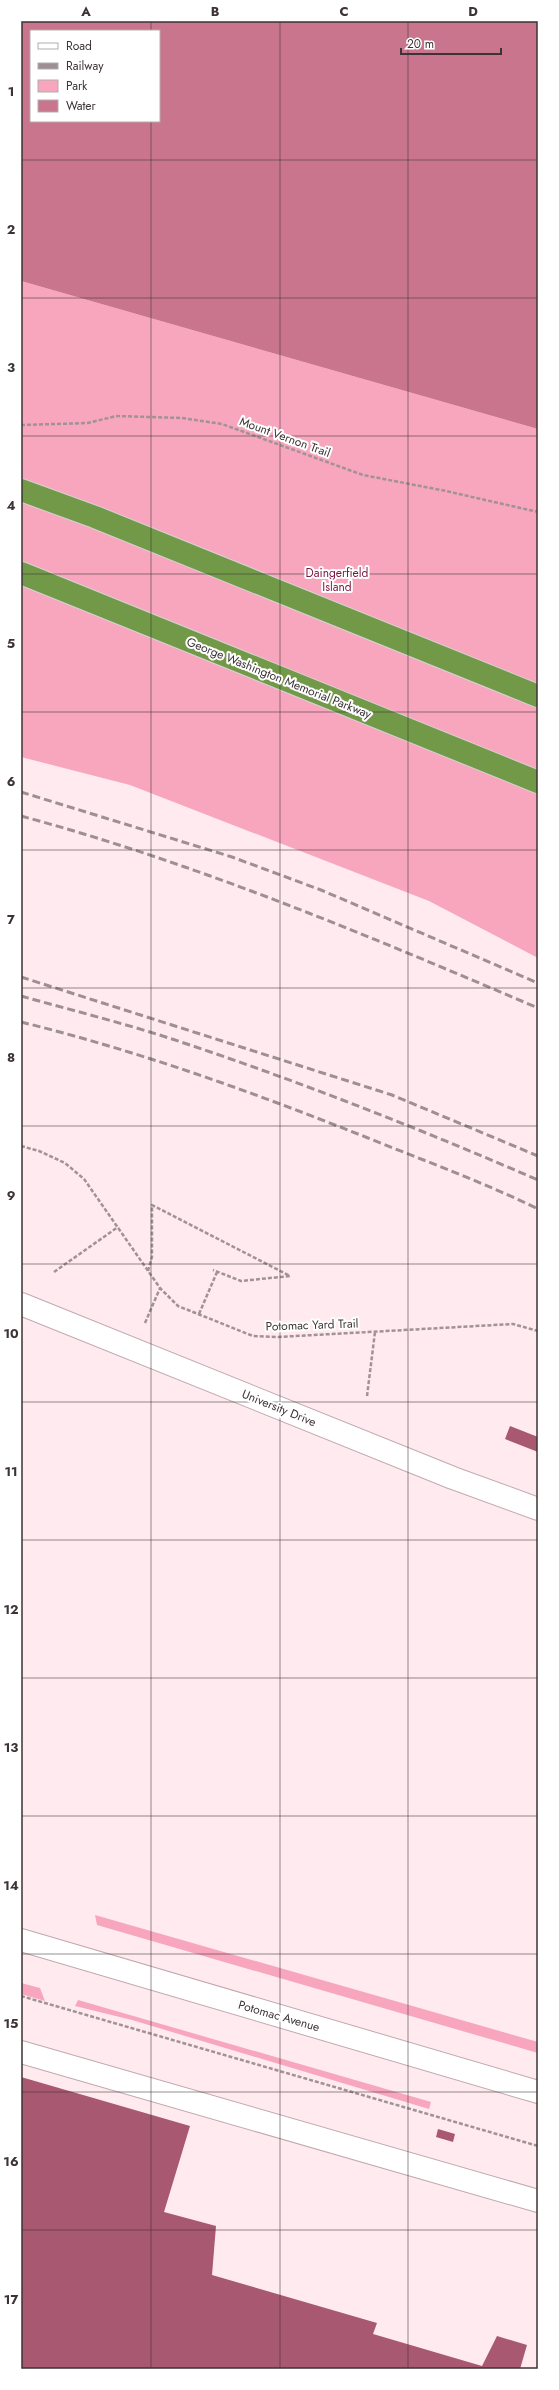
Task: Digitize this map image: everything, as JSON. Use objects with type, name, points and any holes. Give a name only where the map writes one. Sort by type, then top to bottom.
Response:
[{"type":"highway","points":[[21,490],[95,517],[538,696]]},
{"type":"highway","name":"George Washington Memorial Parkway","points":[[21,573],[538,782]]},
{"type":"street","name":"University Drive","points":[[21,1304],[452,1478],[538,1509]]},
{"type":"street","name":"Potomac Avenue","points":[[21,1940],[538,2092]]},
{"type":"street","points":[[21,2052],[538,2201]]},
{"type":"path","name":"Mount Vernon Trail","points":[[21,425],[88,423],[116,416],[182,418],[222,424],[363,475],[446,490],[538,512]]},
{"type":"path","name":"Potomac Yard Trail","points":[[21,1146],[39,1150],[65,1163],[84,1179],[148,1272],[160,1288],[178,1306],[252,1336],[278,1337],[513,1324],[538,1331]]},
{"type":"path","points":[[148,1272],[152,1257],[152,1205],[290,1276],[241,1281],[213,1270]]},
{"type":"path","points":[[54,1272],[118,1227]]},
{"type":"path","points":[[199,1314],[217,1272]]},
{"type":"path","points":[[135,1350],[160,1288]]},
{"type":"path","points":[[367,1396],[375,1332]]},
{"type":"path","points":[[21,1996],[538,2146]]},
{"type":"green space","name":"Daingerfield Island","points":[[21,281],[538,429],[538,958],[429,901],[130,785],[21,757]]},
{"type":"green space","points":[[95,1915],[538,2042],[538,2053],[97,1925]]},
{"type":"green space","points":[[21,1983],[40,1988],[45,2001],[21,1994]]},
{"type":"green space","points":[[78,2000],[431,2102],[429,2109],[132,2020],[75,2006]]},
{"type":"water","points":[[21,21],[538,21],[538,429],[21,281]]},
{"type":"building","points":[[510,1426],[538,1437],[538,1452],[505,1439]]},
{"type":"building","points":[[21,2077],[190,2126],[164,2212],[216,2226],[212,2275],[377,2323],[373,2334],[482,2366],[497,2336],[527,2345],[520,2369],[21,2369]]},
{"type":"building","points":[[438,2129],[455,2134],[453,2142],[436,2137]]},
{"type":"railway","points":[[21,792],[232,857],[321,890],[538,983]]},
{"type":"railway","points":[[21,816],[153,856],[283,903],[411,954],[538,1008]]},
{"type":"railway","points":[[21,977],[392,1095],[538,1156]]},
{"type":"railway","points":[[21,996],[153,1033],[265,1071],[402,1123],[538,1180]]},
{"type":"railway","points":[[21,1022],[109,1046],[240,1089],[454,1172],[538,1209]]}]
